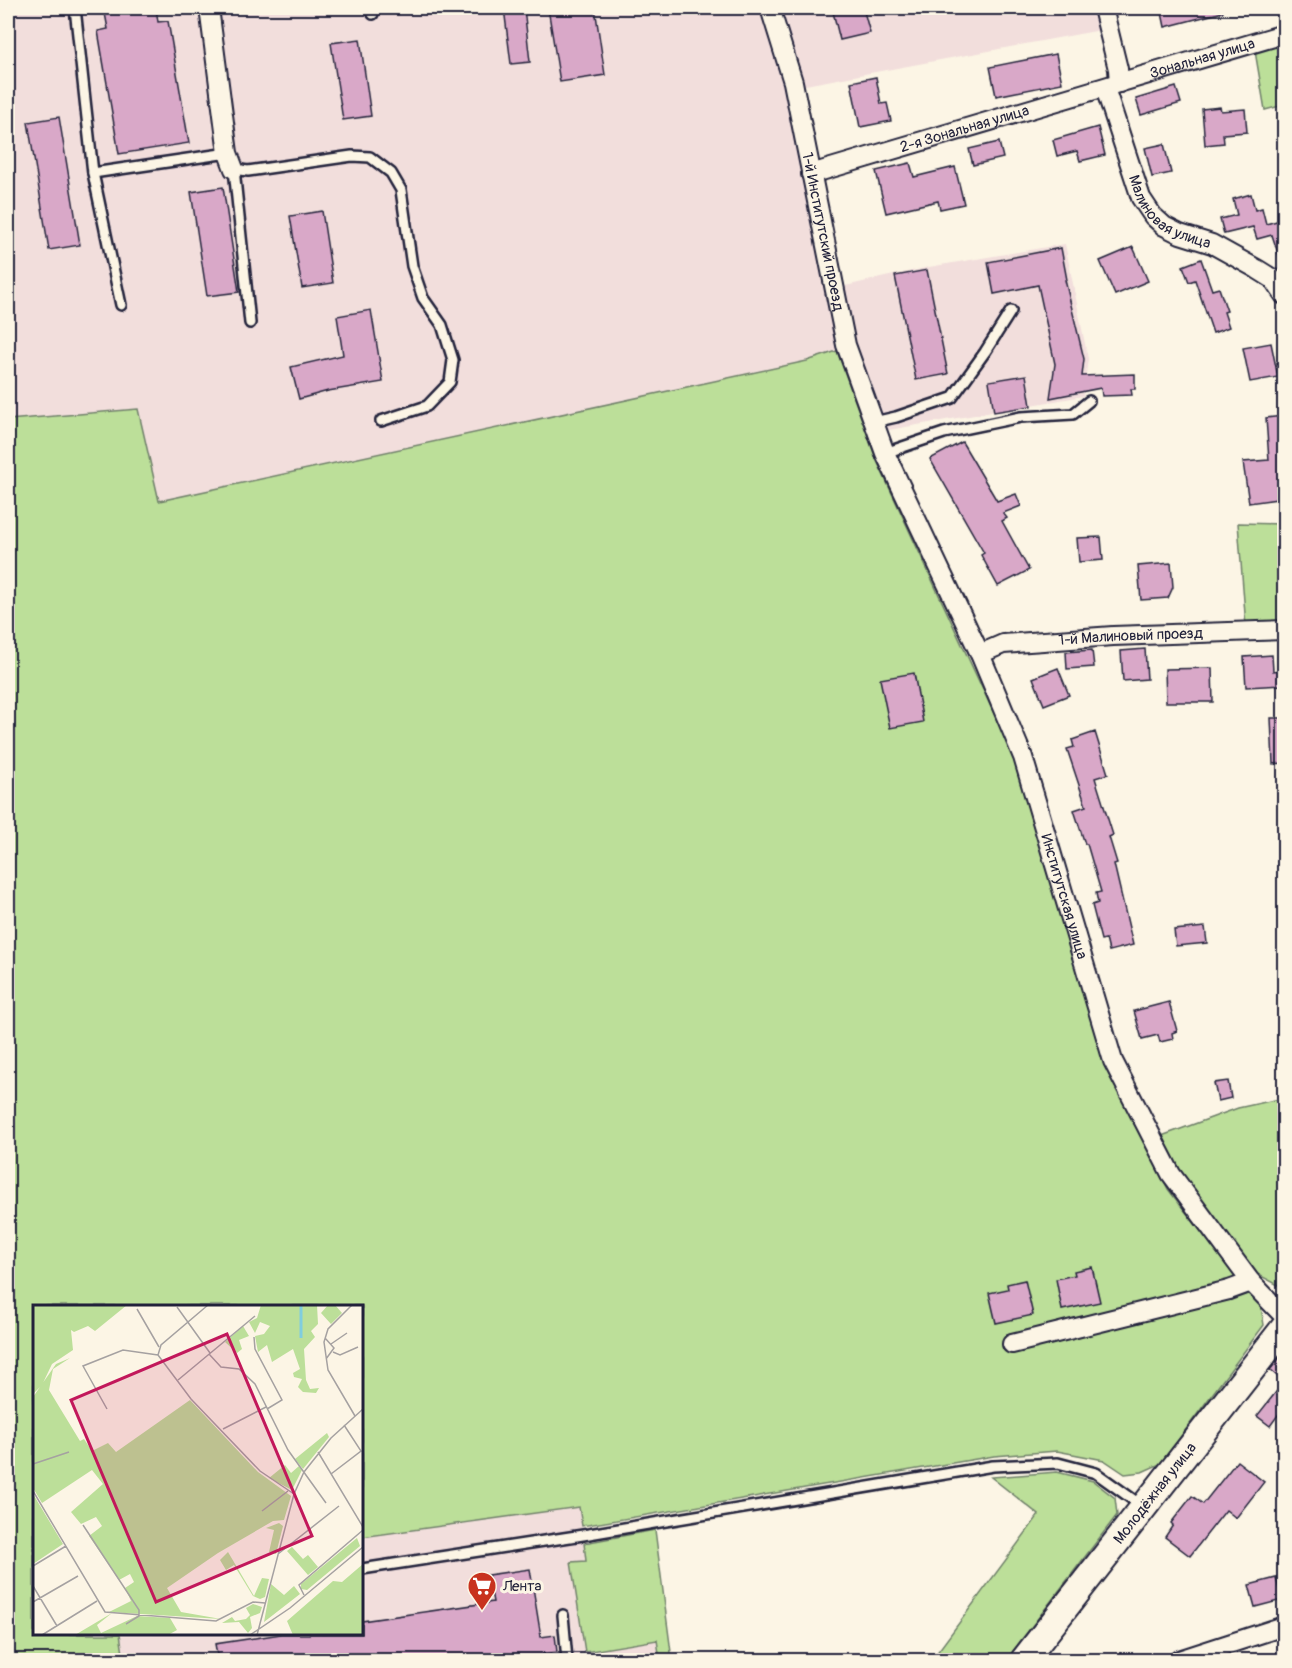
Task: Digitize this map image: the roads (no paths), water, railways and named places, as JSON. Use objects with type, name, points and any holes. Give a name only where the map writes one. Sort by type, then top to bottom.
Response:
[{"type":"street","points":[[209,8],[231,161]]},
{"type":"street","name":"1-й Институтский проезд","points":[[770,8],[793,82],[846,345],[885,453]]},
{"type":"street","name":"Малиновая улица","points":[[1103,8],[1118,69],[1112,86],[1141,198],[1153,216],[1164,226],[1180,234],[1212,244],[1257,269],[1273,279],[1284,295]]},
{"type":"street","name":"Зональная улица","points":[[1112,86],[1284,34]]},
{"type":"street","name":"2-я Зональная улица","points":[[811,174],[1112,86]]},
{"type":"street","name":"Институтская улица","points":[[885,453],[980,654],[1023,758],[1113,1061],[1171,1174],[1251,1282],[1284,1316]]},
{"type":"street","name":"1-й Малиновый проезд","points":[[980,654],[1003,644],[1113,636],[1284,630]]},
{"type":"street","points":[[1012,1344],[1229,1290],[1251,1282]]},
{"type":"street","name":"Молодёжная улица","points":[[1024,1660],[1284,1328]]},
{"type":"street","points":[[1179,1660],[1284,1626]]},
{"type":"lane","points":[[75,8],[93,173],[121,305]]},
{"type":"lane","points":[[93,173],[231,161],[248,171],[352,156],[370,157],[391,173],[401,190],[412,266],[423,298],[442,325],[453,360],[450,382],[427,406],[381,421]]},
{"type":"lane","points":[[231,161],[250,323]]},
{"type":"lane","points":[[874,422],[952,398],[1011,310]]},
{"type":"lane","points":[[885,453],[944,434],[1021,417],[1073,414],[1089,401]]},
{"type":"lane","points":[[363,1569],[993,1466],[1058,1463],[1096,1473],[1144,1508]]},
{"type":"lane","points":[[563,1615],[567,1660]]},
{"type":"lane","points":[[618,1660],[639,1658],[639,1660]]},
{"type":"place","name":"Лента","points":[[482,1612]]}]
